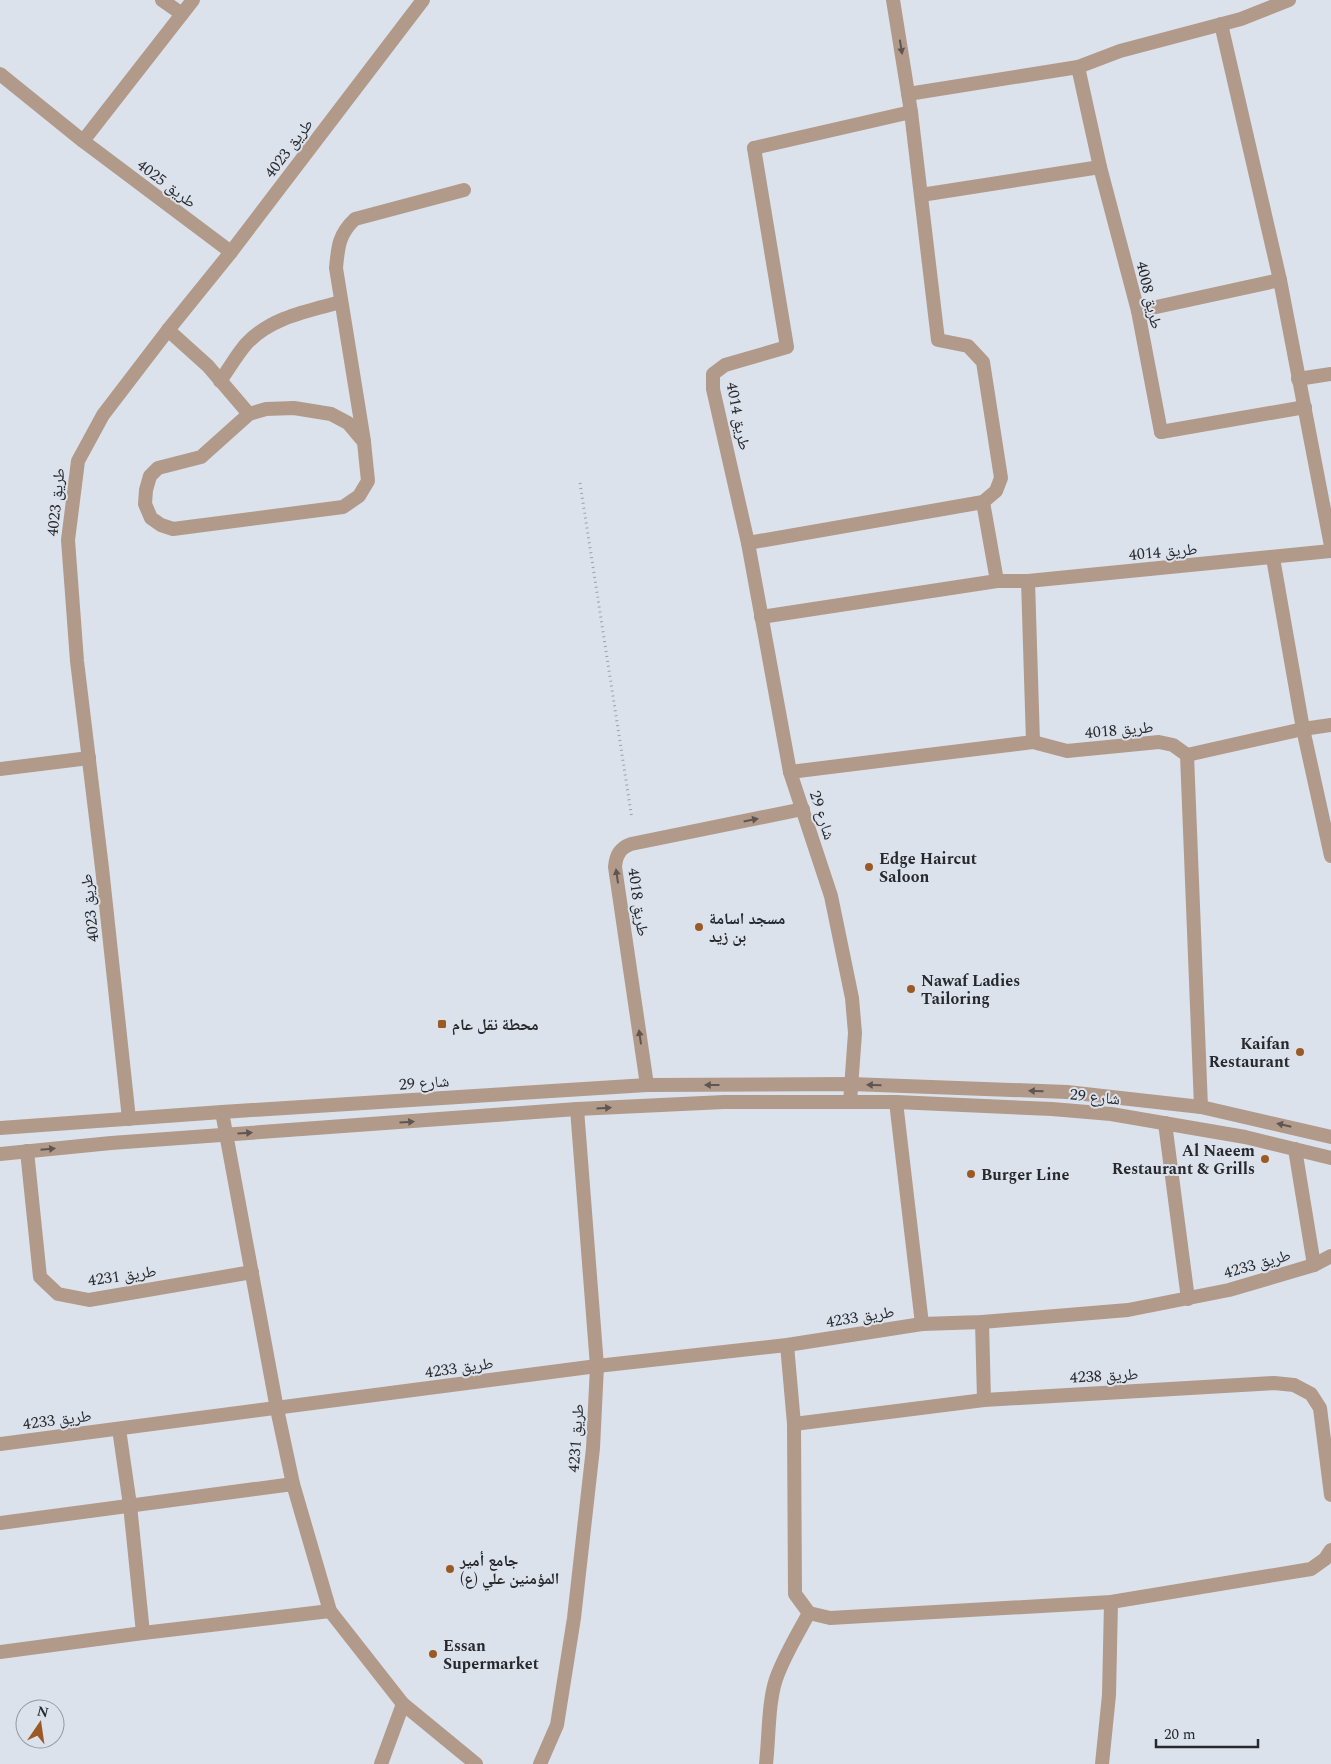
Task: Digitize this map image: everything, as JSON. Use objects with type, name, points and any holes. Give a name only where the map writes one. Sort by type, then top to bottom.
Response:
[{"type":"street","points":[[162,0],[182,14]]},
{"type":"street","points":[[83,141],[193,0]]},
{"type":"street","name":"طريق 4023","points":[[129,1119],[77,661],[68,540],[78,461],[103,415],[231,252],[423,0]]},
{"type":"street","points":[[748,543],[983,502],[996,491],[1001,478],[983,362],[968,346],[938,340],[911,112],[893,0]]},
{"type":"street","points":[[908,94],[1078,67],[1120,51],[1241,19],[1289,0]]},
{"type":"street","points":[[1221,24],[1280,280],[1331,546]]},
{"type":"street","name":"طريق 4008","points":[[1078,67],[1100,167],[1138,311],[1161,432],[1305,407]]},
{"type":"street","name":"طريق 4025","points":[[0,74],[83,141],[231,252]]},
{"type":"street","name":"طريق 4014","points":[[911,112],[754,148],[787,347],[725,365],[713,374],[713,389],[748,543],[761,617],[997,581],[1028,580],[1273,558],[1331,551]]},
{"type":"street","points":[[921,195],[1100,167]]},
{"type":"street","points":[[364,442],[348,424],[331,414],[294,408],[266,409],[249,414],[201,457],[158,468],[150,476],[145,504],[151,518],[160,525],[173,529],[343,508],[359,496],[368,481],[364,442],[336,268],[338,244],[346,228],[355,219],[464,190]]},
{"type":"street","points":[[1138,311],[1280,280]]},
{"type":"street","points":[[220,381],[248,343],[268,326],[291,316],[341,302]]},
{"type":"street","points":[[168,330],[208,366],[249,414]]},
{"type":"street","points":[[1298,379],[1331,374]]},
{"type":"street","points":[[983,502],[997,581]]},
{"type":"street","points":[[1273,558],[1304,729],[1331,856]]},
{"type":"street","points":[[1028,580],[1033,742]]},
{"type":"street","name":"شارع 29","points":[[761,617],[790,772],[831,896],[852,998],[854,1033],[850,1102]]},
{"type":"street","points":[[1201,1107],[1187,755],[1304,729],[1331,725]]},
{"type":"street","name":"طريق 4018","points":[[790,772],[1033,742],[1067,751],[1159,742],[1173,746],[1187,755]]},
{"type":"street","points":[[0,769],[89,758]]},
{"type":"street","name":"طريق 4018","points":[[650,1105],[616,860],[624,847],[636,843],[803,809]]},
{"type":"street","name":"شارع 29","points":[[0,1128],[647,1085],[851,1084],[1067,1092],[1201,1107],[1331,1137]]},
{"type":"street","name":"شارع 29","points":[[0,1154],[27,1150],[650,1105],[724,1102],[896,1102],[1052,1109],[1111,1114],[1245,1138],[1331,1158]]},
{"type":"street","points":[[896,1102],[922,1324]]},
{"type":"street","name":"طريق 4231","points":[[540,1764],[557,1725],[574,1618],[593,1448],[597,1366],[577,1110]]},
{"type":"street","points":[[222,1112],[277,1409],[293,1484],[330,1611],[403,1704],[476,1764]]},
{"type":"street","points":[[1165,1124],[1188,1299]]},
{"type":"street","points":[[1295,1149],[1314,1265]]},
{"type":"street","name":"طريق 4231","points":[[27,1150],[40,1277],[58,1294],[88,1300],[252,1272]]},
{"type":"street","name":"طريق 4233","points":[[0,1444],[597,1366],[787,1345],[922,1324],[982,1322],[1128,1310],[1237,1288],[1314,1265],[1331,1256]]},
{"type":"street","points":[[982,1322],[984,1400]]},
{"type":"street","points":[[787,1345],[794,1424],[795,1594],[809,1613],[830,1618],[1111,1602],[1311,1569],[1325,1559],[1331,1550]]},
{"type":"street","name":"طريق 4238","points":[[794,1424],[984,1400],[1274,1383],[1294,1385],[1311,1394],[1320,1408],[1331,1495]]},
{"type":"street","points":[[118,1429],[130,1505],[143,1633]]},
{"type":"street","points":[[0,1523],[293,1484]]},
{"type":"street","points":[[1102,1764],[1109,1695],[1111,1602]]},
{"type":"street","points":[[0,1652],[330,1611]]},
{"type":"street","points":[[766,1764],[776,1680],[786,1655],[809,1613]]},
{"type":"street","points":[[381,1764],[403,1704]]},
{"type":"path","points":[[580,484],[636,843]]},
{"type":"place","name":"Edge Haircut Saloon","points":[[869,867]]},
{"type":"place","name":"مسجد اسامة بن زيد","points":[[699,927]]},
{"type":"place","name":"Nawaf Ladies Tailoring","points":[[911,989]]},
{"type":"place","name":"محطة نقل عام","points":[[442,1024]]},
{"type":"place","name":"Kaifan Restaurant","points":[[1300,1052]]},
{"type":"place","name":"Al Naeem Restaurant & Grills","points":[[1265,1159]]},
{"type":"place","name":"Burger Line","points":[[971,1174]]},
{"type":"place","name":"جامع أمير المؤمنين علي (ع)","points":[[450,1569]]},
{"type":"place","name":"Essan Supermarket","points":[[433,1654]]}]
